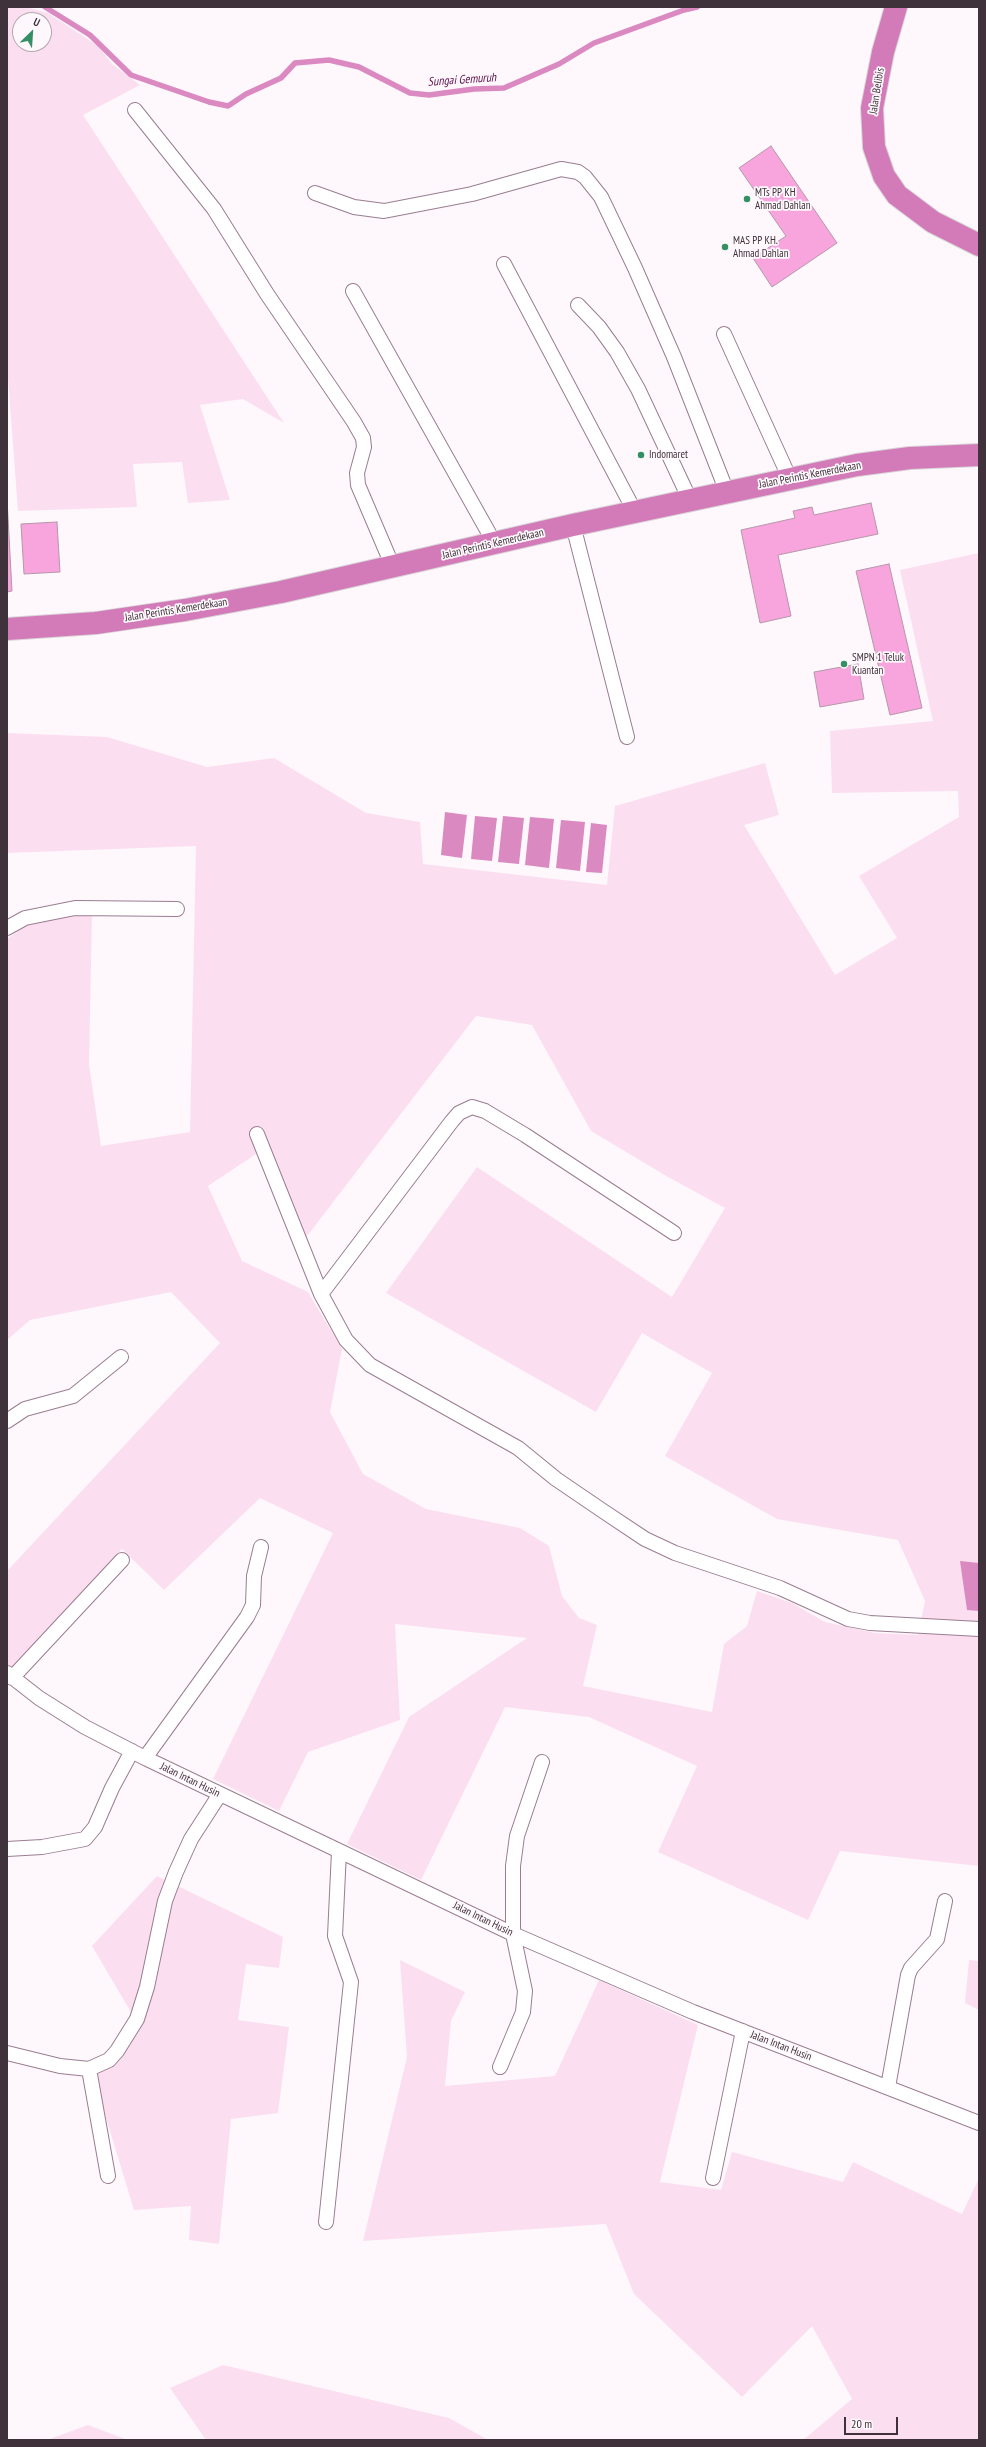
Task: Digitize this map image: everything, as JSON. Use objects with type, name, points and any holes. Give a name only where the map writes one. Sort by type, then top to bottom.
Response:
[{"type":"highway","name":"Jalan Belibis","points":[[896,7],[883,52],[872,108],[874,147],[876,154],[884,176],[897,195],[934,222],[979,245]]},
{"type":"highway","name":"Jalan Perintis Kemerdekaan","points":[[7,629],[96,623],[185,610],[281,592],[574,525],[857,465],[910,458],[979,455]]},
{"type":"street","points":[[135,110],[214,210],[267,294],[354,422],[363,438],[364,447],[357,473],[358,485],[393,567]]},
{"type":"street","points":[[315,193],[354,207],[384,211],[472,194],[561,169],[578,172],[585,177],[601,197],[635,268],[674,357],[727,492]]},
{"type":"street","points":[[504,264],[635,512]]},
{"type":"street","points":[[353,291],[496,544]]},
{"type":"street","points":[[578,305],[599,327],[618,352],[638,389],[690,500]]},
{"type":"street","points":[[724,334],[790,479]]},
{"type":"street","points":[[574,525],[627,737]]},
{"type":"street","points":[[7,928],[25,918],[75,908],[177,909]]},
{"type":"street","points":[[321,1294],[452,1121],[460,1113],[472,1108],[485,1111],[525,1135],[674,1232]]},
{"type":"street","points":[[258,1134],[321,1294],[346,1340],[370,1365],[518,1448],[556,1479],[645,1539],[675,1553],[780,1588],[848,1619],[870,1623],[979,1630]]},
{"type":"street","points":[[7,1421],[25,1410],[73,1396],[121,1358]]},
{"type":"street","points":[[145,1758],[247,1617],[253,1605],[254,1576],[261,1547]]},
{"type":"street","points":[[10,1676],[122,1560]]},
{"type":"street","name":"Jalan Intan Husin","points":[[10,1676],[38,1698],[85,1727],[145,1758],[513,1934],[611,1978],[743,2032],[979,2123]]},
{"type":"street","points":[[7,1850],[42,1847],[85,1839],[95,1827],[112,1788],[132,1751]]},
{"type":"street","points":[[500,2067],[523,2012],[525,1991],[513,1934],[514,1848],[542,1762]]},
{"type":"street","points":[[7,2053],[60,2066],[88,2069],[109,2060],[118,2051],[137,2019],[147,1988],[165,1902],[191,1839],[220,1794]]},
{"type":"street","points":[[326,2222],[351,1982],[335,1936],[339,1851]]},
{"type":"street","points":[[888,2087],[908,1976],[911,1968],[937,1939],[945,1901]]},
{"type":"street","points":[[713,2178],[743,2032]]},
{"type":"street","points":[[88,2069],[108,2176]]},
{"type":"shaded area","points":[[7,7],[25,7],[44,12],[12,12],[12,52],[52,52],[52,16],[98,46],[112,64],[140,85],[83,115],[284,423],[243,399],[200,405],[230,500],[188,503],[182,462],[133,464],[137,507],[18,511],[7,365]]},
{"type":"shaded area","points":[[979,553],[979,1866],[840,1851],[808,1920],[658,1852],[697,1766],[589,1717],[505,1707],[421,1880],[347,1844],[409,1717],[527,1638],[395,1624],[400,1720],[308,1752],[279,1811],[213,1779],[333,1533],[260,1498],[164,1590],[122,1549],[12,1669],[7,1664],[7,1571],[220,1343],[171,1292],[30,1320],[7,1340],[7,939],[31,922],[92,913],[89,1065],[101,1146],[190,1132],[196,846],[7,853],[7,733],[107,737],[207,767],[274,758],[366,813],[420,822],[423,864],[607,885],[615,806],[765,763],[779,815],[744,825],[835,975],[897,938],[859,876],[959,817],[958,791],[832,793],[830,731],[933,721],[900,570]],"holes":[[[476,1016],[532,1025],[591,1131],[668,1177],[725,1208],[672,1297],[477,1167],[386,1293],[596,1412],[642,1333],[712,1373],[665,1456],[777,1519],[898,1540],[925,1601],[918,1635],[875,1633],[825,1622],[792,1603],[757,1591],[747,1626],[724,1644],[712,1712],[583,1686],[597,1625],[579,1618],[562,1596],[549,1546],[520,1528],[426,1509],[363,1474],[330,1412],[342,1349],[308,1292],[242,1261],[208,1186],[268,1146],[304,1240]]]},
{"type":"shaded area","points":[[445,812],[467,815],[462,858],[441,855]]},
{"type":"shaded area","points":[[475,816],[497,818],[492,861],[471,859]]},
{"type":"shaded area","points":[[503,816],[524,818],[519,864],[498,862]]},
{"type":"shaded area","points":[[530,817],[554,819],[549,868],[525,865]]},
{"type":"shaded area","points":[[561,820],[585,822],[580,871],[556,868]]},
{"type":"shaded area","points":[[591,823],[607,825],[602,873],[586,872]]},
{"type":"shaded area","points":[[960,1561],[979,1563],[979,1611],[967,1610]]},
{"type":"shaded area","points":[[157,1876],[283,1937],[279,1968],[246,1964],[238,2020],[289,2027],[278,2113],[231,2119],[219,2244],[189,2240],[191,2206],[134,2210],[89,2062],[109,2053],[132,2014],[92,1946]]},
{"type":"shaded area","points":[[400,1960],[465,1992],[451,2021],[445,2086],[555,2076],[599,1980],[698,2025],[660,2182],[721,2190],[732,2152],[843,2182],[853,2162],[962,2214],[979,2178],[979,2440],[803,2440],[852,2399],[812,2326],[742,2397],[634,2294],[606,2224],[363,2241],[407,2057]]},
{"type":"shaded area","points":[[969,1960],[979,1961],[979,2010],[965,2003]]},
{"type":"shaded area","points":[[223,2365],[449,2418],[488,2440],[206,2440],[170,2388]]},
{"type":"shaded area","points":[[88,2425],[128,2440],[47,2440]]},
{"type":"building","points":[[771,146],[837,243],[772,287],[753,258],[786,236],[739,168]]},
{"type":"building","points":[[7,499],[12,591],[7,592]]},
{"type":"building","points":[[871,503],[878,534],[778,555],[791,616],[760,623],[741,530],[795,518],[793,511],[812,507],[814,515]]},
{"type":"building","points":[[57,522],[60,572],[24,574],[21,524]]},
{"type":"building","points":[[889,564],[922,708],[890,715],[856,571]]},
{"type":"building","points":[[858,664],[864,699],[820,707],[814,672]]},
{"type":"waterway","name":"Sungai Gemuruh","points":[[45,7],[90,35],[131,75],[209,102],[228,106],[246,94],[281,78],[295,63],[329,60],[359,67],[410,93],[429,95],[474,89],[504,88],[559,64],[594,43],[684,10],[697,7]]},
{"type":"place","name":"MTs PP KH Ahmad Dahlan","points":[[747,199]]},
{"type":"place","name":"MAS PP KH. Ahmad Dahlan","points":[[725,247]]},
{"type":"place","name":"Indomaret","points":[[641,455]]},
{"type":"place","name":"SMPN 1 Teluk Kuantan","points":[[844,664]]}]
